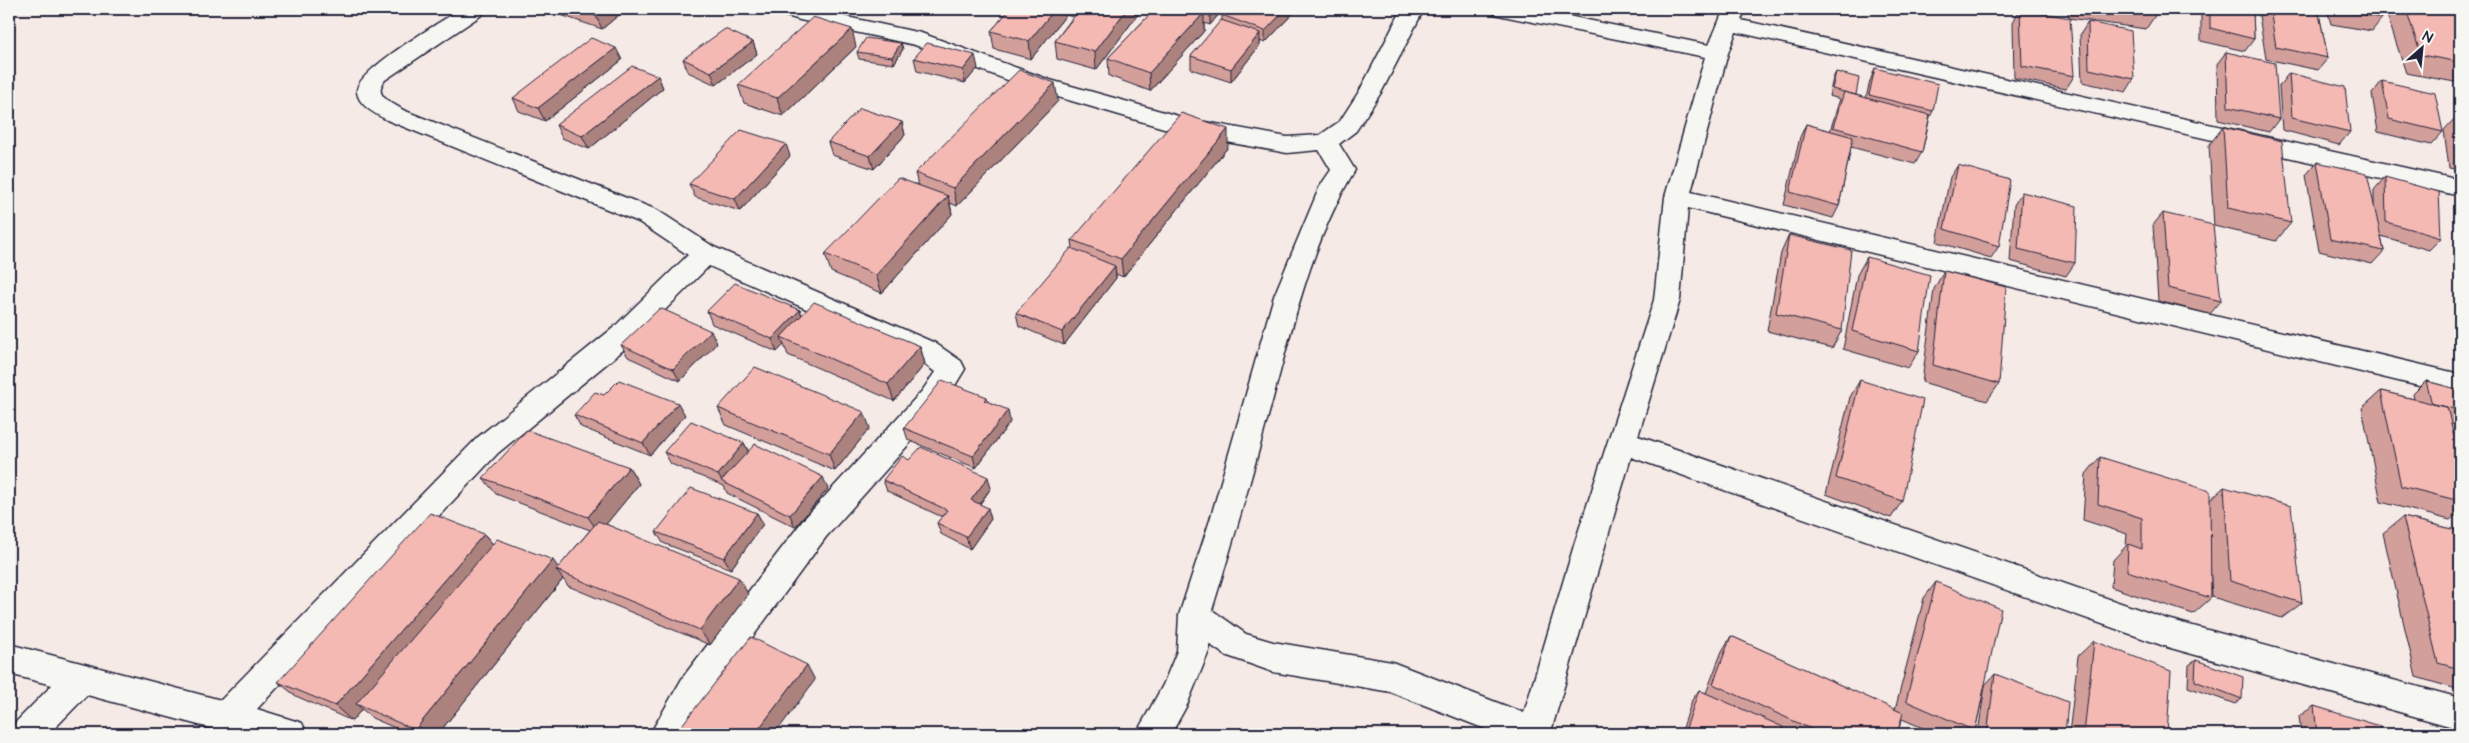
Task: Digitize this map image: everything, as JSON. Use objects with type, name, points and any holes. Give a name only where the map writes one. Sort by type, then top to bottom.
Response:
[{"type":"street","points":[[475,9],[378,75],[369,85],[368,92],[374,102],[395,115],[469,146],[648,216],[705,254],[925,350],[951,370],[932,399],[814,528],[696,688],[667,734]]},
{"type":"street","points":[[788,9],[921,40],[1042,85],[1188,127],[1288,145],[1326,142],[1348,126],[1371,91],[1413,9]]},
{"type":"street","points":[[1503,9],[1717,53]]},
{"type":"street","points":[[2455,9],[2460,10]]},
{"type":"street","points":[[1195,615],[1236,645],[1273,657],[1392,677],[1535,734],[1590,542],[1668,300],[1677,197],[1717,53],[1732,16],[2460,188]]},
{"type":"street","points":[[1153,734],[1175,694],[1193,651],[1195,615],[1224,520],[1287,296],[1332,186],[1343,170],[1326,142]]},
{"type":"street","points":[[1677,197],[2460,385]]},
{"type":"street","points":[[228,716],[488,445],[623,335],[705,254]]},
{"type":"street","points":[[1622,442],[2166,633],[2460,714]]},
{"type":"street","points":[[9,659],[290,734]]},
{"type":"street","points":[[27,734],[81,679]]},
{"type":"building","points":[[575,9],[605,9],[596,16]]},
{"type":"building","points":[[1010,9],[1055,9],[1029,41],[991,31]]},
{"type":"building","points":[[1080,9],[1127,9],[1095,52],[1055,41]]},
{"type":"building","points":[[1155,9],[1192,9],[1204,13],[1149,73],[1108,58]]},
{"type":"building","points":[[1199,9],[1212,9],[1210,12]]},
{"type":"building","points":[[1229,9],[1286,9],[1265,31],[1222,15]]},
{"type":"building","points":[[2020,9],[2070,18],[2074,76],[2022,66]]},
{"type":"building","points":[[2141,9],[2157,9],[2158,11]]},
{"type":"building","points":[[2210,9],[2253,9],[2254,39],[2210,28]]},
{"type":"building","points":[[2270,9],[2318,9],[2328,58],[2276,47]]},
{"type":"building","points":[[2340,9],[2379,9],[2382,18],[2341,11]]},
{"type":"building","points":[[2406,9],[2455,9],[2460,22],[2460,62],[2421,55]]},
{"type":"building","points":[[813,17],[852,29],[777,98],[738,85]]},
{"type":"building","points":[[1221,20],[1260,33],[1231,69],[1191,56]]},
{"type":"building","points":[[2088,22],[2131,31],[2134,79],[2089,69]]},
{"type":"building","points":[[725,29],[753,42],[711,72],[683,59]]},
{"type":"building","points":[[591,38],[616,48],[538,108],[513,98]]},
{"type":"building","points":[[866,38],[901,43],[892,57],[857,52]]},
{"type":"building","points":[[927,43],[975,55],[963,70],[914,58]]},
{"type":"building","points":[[2226,52],[2275,63],[2279,119],[2228,107]]},
{"type":"building","points":[[632,66],[658,76],[582,136],[556,125]]},
{"type":"building","points":[[1875,68],[1938,84],[1933,111],[1869,95]]},
{"type":"building","points":[[1019,70],[1055,83],[953,188],[915,173]]},
{"type":"building","points":[[1836,72],[1859,78],[1856,95],[1832,89]]},
{"type":"building","points":[[2289,73],[2345,87],[2350,132],[2292,118]]},
{"type":"building","points":[[2382,81],[2435,93],[2443,132],[2389,119]]},
{"type":"building","points":[[1844,92],[1930,115],[1922,152],[1833,127]]},
{"type":"building","points":[[860,108],[902,122],[870,156],[828,142]]},
{"type":"building","points":[[1181,113],[1228,129],[1121,259],[1072,240]]},
{"type":"building","points":[[2456,117],[2460,118],[2460,148]]},
{"type":"building","points":[[1806,124],[1853,137],[1839,206],[1790,192]]},
{"type":"building","points":[[2223,127],[2282,141],[2291,223],[2228,208]]},
{"type":"building","points":[[741,130],[786,144],[735,199],[689,184]]},
{"type":"building","points":[[2317,162],[2367,173],[2384,251],[2330,239]]},
{"type":"building","points":[[1958,165],[2010,180],[1999,246],[1944,229]]},
{"type":"building","points":[[2385,177],[2439,192],[2441,238],[2386,222]]},
{"type":"building","points":[[898,178],[948,196],[876,275],[825,254]]},
{"type":"building","points":[[2022,192],[2077,206],[2075,263],[2018,249]]},
{"type":"building","points":[[2163,213],[2213,225],[2221,301],[2168,288]]},
{"type":"building","points":[[1789,235],[1851,250],[1842,330],[1776,313]]},
{"type":"building","points":[[1071,248],[1115,266],[1062,332],[1016,313]]},
{"type":"building","points":[[1867,257],[1930,275],[1919,351],[1852,331]]},
{"type":"building","points":[[1944,271],[2006,287],[1999,384],[1933,365]]},
{"type":"building","points":[[735,283],[800,310],[772,339],[707,311]]},
{"type":"building","points":[[814,302],[920,346],[888,384],[781,337]]},
{"type":"building","points":[[660,308],[711,331],[673,369],[621,345]]},
{"type":"building","points":[[755,367],[864,412],[829,454],[718,408]]},
{"type":"building","points":[[619,380],[678,403],[643,443],[574,415],[595,392],[604,395]]},
{"type":"building","points":[[942,380],[987,397],[984,400],[1008,410],[973,456],[904,428]]},
{"type":"building","points":[[1860,380],[1923,400],[1902,501],[1836,478]]},
{"type":"building","points":[[2426,381],[2460,390],[2460,410],[2432,404]]},
{"type":"building","points":[[2381,391],[2447,407],[2460,460],[2460,501],[2401,486]]},
{"type":"building","points":[[691,421],[744,443],[718,475],[664,452]]},
{"type":"building","points":[[527,430],[629,467],[588,517],[483,478]]},
{"type":"building","points":[[755,444],[823,477],[790,515],[721,481]]},
{"type":"building","points":[[921,447],[988,477],[971,500],[988,508],[966,537],[937,523],[947,510],[883,480],[902,456],[909,460]]},
{"type":"building","points":[[2100,457],[2210,491],[2211,598],[2127,571],[2128,544],[2142,549],[2142,518],[2098,504]]},
{"type":"building","points":[[2224,487],[2291,506],[2302,603],[2230,581]]},
{"type":"building","points":[[691,488],[757,513],[724,558],[656,532]]},
{"type":"building","points":[[430,513],[484,534],[335,706],[278,682]]},
{"type":"building","points":[[2403,517],[2460,531],[2460,669],[2438,663]]},
{"type":"building","points":[[598,521],[739,578],[700,630],[556,570]]},
{"type":"building","points":[[497,539],[553,560],[415,730],[356,704]]},
{"type":"building","points":[[1936,582],[2001,609],[1975,731],[1906,701]]},
{"type":"building","points":[[1731,636],[1903,713],[1897,734],[1822,734],[1713,684]]},
{"type":"building","points":[[751,637],[807,665],[755,734],[675,734]]},
{"type":"building","points":[[2094,641],[2171,671],[2167,734],[2084,734]]},
{"type":"building","points":[[2196,660],[2243,677],[2242,699],[2195,681]]},
{"type":"building","points":[[1995,674],[2068,702],[2065,734],[1987,734]]},
{"type":"building","points":[[1699,690],[1783,727],[1782,734],[1684,734]]},
{"type":"building","points":[[2314,706],[2380,726],[2381,734],[2317,734]]}]
